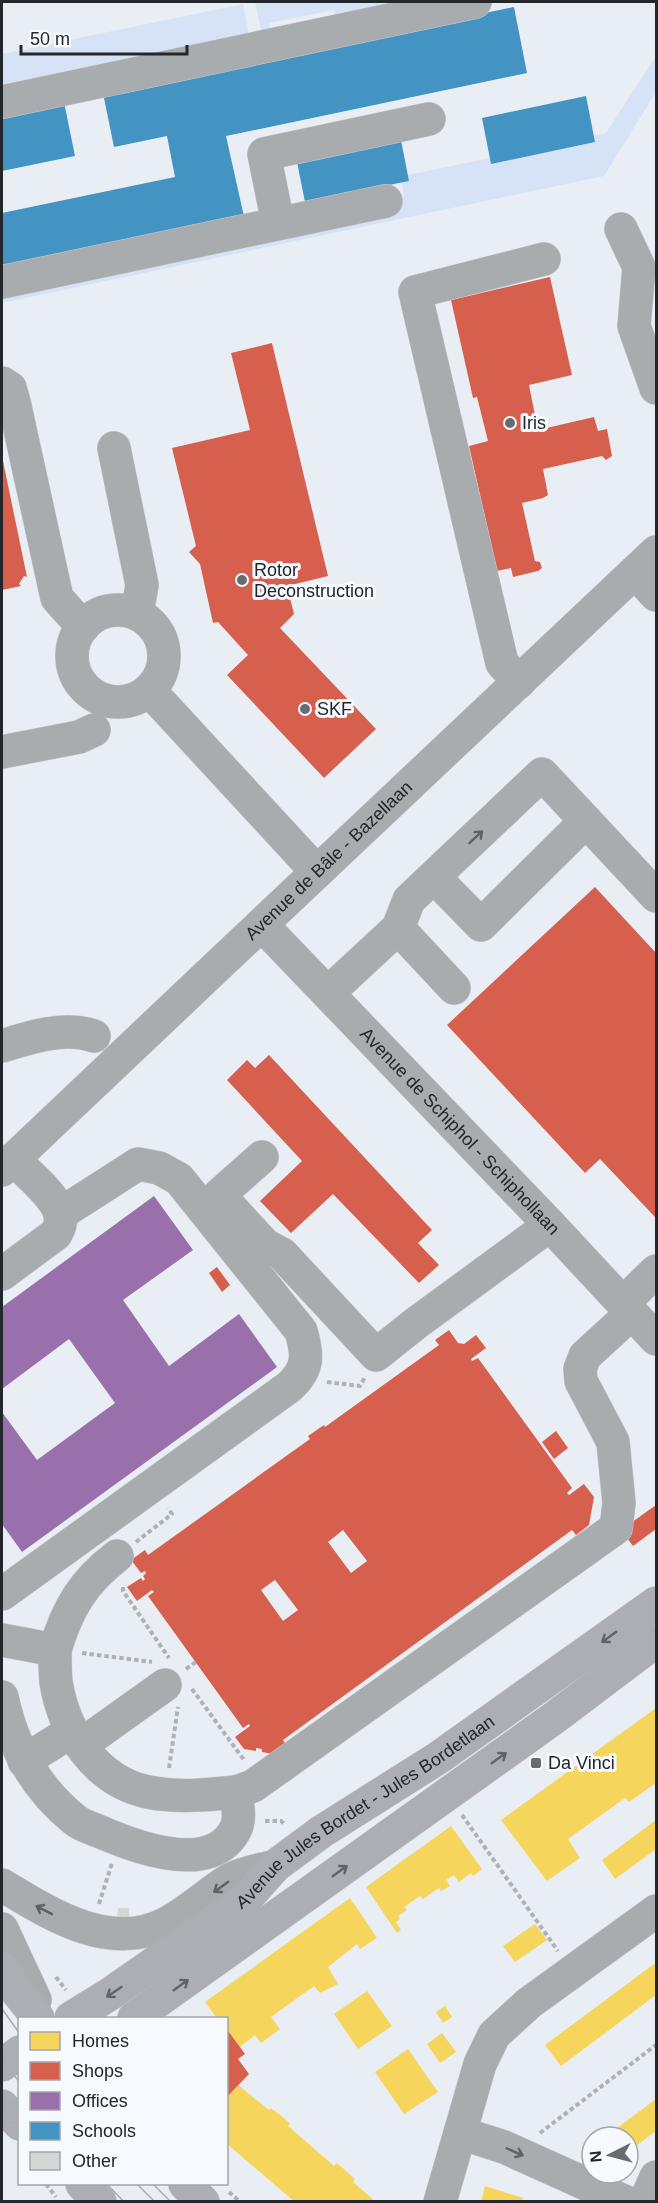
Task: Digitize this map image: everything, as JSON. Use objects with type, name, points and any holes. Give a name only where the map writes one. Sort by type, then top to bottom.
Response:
[{"type":"main road","name":"Avenue Jules Bordet - Jules Bordetlaan","points":[[74,2017],[245,1900],[275,1866],[321,1832],[438,1758],[657,1603]]},
{"type":"main road","name":"Avenue Jules Bordet - Jules Bordetlaan","points":[[137,2017],[657,1641]]},
{"type":"main road","points":[[2,1968],[36,2017]]},
{"type":"main road","points":[[2,2064],[18,2053]]},
{"type":"main road","points":[[83,2185],[100,2202]]},
{"type":"main road","points":[[186,2185],[203,2202]]},
{"type":"street","points":[[2,102],[475,2]]},
{"type":"street","points":[[278,223],[264,154],[429,119]]},
{"type":"street","points":[[2,282],[386,201]]},
{"type":"street","points":[[621,229],[639,267],[634,326],[657,388]]},
{"type":"street","points":[[519,682],[502,663],[414,292],[544,259]]},
{"type":"street","points":[[2,384],[10,388],[14,402],[57,597],[82,627]]},
{"type":"street","points":[[114,448],[142,585],[137,614]]},
{"type":"street","name":"Avenue de Bâle - Bazellaan","points":[[7,1165],[519,682],[649,573]]},
{"type":"street","points":[[123,610],[137,614],[150,622],[159,634],[164,649],[164,664],[149,690],[136,699],[120,702],[104,700],[83,686],[76,675],[73,656],[76,638],[82,627],[94,617],[108,611],[123,610]]},
{"type":"street","points":[[149,690],[317,872]]},
{"type":"street","points":[[2,752],[79,737],[94,730]]},
{"type":"street","points":[[328,993],[398,928],[409,900],[542,774],[657,896]]},
{"type":"street","points":[[434,877],[481,925],[586,821]]},
{"type":"street","name":"Avenue de Schiphol - Schiphollaan","points":[[261,925],[657,1339]]},
{"type":"street","points":[[398,928],[454,988]]},
{"type":"street","points":[[2,1046],[66,1032],[82,1031],[94,1036]]},
{"type":"street","points":[[262,1157],[219,1195],[265,1245],[282,1254],[376,1355],[550,1225]]},
{"type":"street","points":[[2,1594],[289,1388],[299,1378],[305,1364],[306,1350],[301,1331],[179,1179],[159,1168],[138,1164],[60,1214]]},
{"type":"street","points":[[2,1274],[56,1234],[60,1224],[60,1214],[54,1202],[7,1165]]},
{"type":"street","points":[[123,1561],[104,1566],[78,1595],[63,1622],[55,1650],[56,1682],[62,1706],[76,1738],[101,1770],[119,1782],[147,1792],[183,1796],[244,1789],[616,1528],[619,1503],[613,1442],[581,1381],[580,1369],[585,1356],[657,1271]]},
{"type":"street","points":[[2,1640],[55,1650]]},
{"type":"street","points":[[24,1761],[76,1738],[174,1680]]},
{"type":"street","points":[[2,1697],[11,1731],[24,1761],[54,1801],[76,1822],[120,1840],[157,1852],[175,1854],[213,1850],[224,1844],[237,1827],[238,1811],[244,1789]]},
{"type":"street","points":[[2,1885],[69,1923],[92,1931],[131,1933],[166,1924],[233,1878],[275,1866]]},
{"type":"street","points":[[440,2202],[480,2064],[494,2035],[529,2003],[657,1911]]},
{"type":"street","points":[[2,1929],[42,2017]]},
{"type":"street","points":[[460,2133],[504,2147],[626,2202]]},
{"type":"street","points":[[645,2202],[657,2177]]},
{"type":"street","points":[[75,2185],[80,2202]]},
{"type":"path","points":[[316,1380],[360,1386],[376,1355]]},
{"type":"path","points":[[153,1486],[172,1514],[123,1561],[123,1591],[174,1680],[251,1769],[244,1789]]},
{"type":"path","points":[[55,1650],[174,1680]]},
{"type":"path","points":[[165,1794],[174,1680],[196,1662]]},
{"type":"path","points":[[447,1795],[559,1952]]},
{"type":"path","points":[[98,1908],[120,1840]]},
{"type":"path","points":[[531,2140],[657,2045]]},
{"type":"path","points":[[47,2185],[59,2202]]},
{"type":"shaded area","points":[[255,2],[444,2],[337,23],[334,10],[269,23],[270,32],[262,34]]},
{"type":"shaded area","points":[[243,4],[249,36],[2,87],[2,54]]},
{"type":"shaded area","points":[[656,56],[656,92],[604,176],[2,303],[2,289],[360,216],[404,198],[402,182],[409,180],[408,175],[490,158],[491,164],[595,142],[594,136],[606,133]]},
{"type":"building: Homes","points":[[656,1708],[656,1783],[629,1802],[625,1798],[568,1839],[580,1858],[547,1881],[501,1820]]},
{"type":"building: Homes","points":[[656,1820],[656,1849],[615,1879],[602,1860]]},
{"type":"building: Homes","points":[[451,1826],[482,1869],[473,1876],[471,1873],[459,1882],[454,1875],[446,1880],[450,1886],[441,1891],[439,1888],[423,1899],[420,1896],[404,1907],[407,1910],[398,1916],[400,1919],[396,1922],[401,1930],[397,1933],[366,1887]]},
{"type":"building: Homes","points":[[350,1898],[377,1938],[360,1949],[357,1944],[328,1967],[338,1984],[320,1993],[314,1986],[271,2017],[280,2029],[261,2043],[255,2035],[240,2047],[228,2031],[228,2017],[216,2017],[205,2002]]},
{"type":"building: Homes","points":[[535,1924],[547,1940],[515,1962],[503,1946]]},
{"type":"building: Homes","points":[[654,1964],[656,1967],[656,1995],[561,2066],[545,2045]]},
{"type":"building: Homes","points":[[367,1991],[392,2026],[358,2049],[334,2014]]},
{"type":"building: Homes","points":[[445,2006],[452,2017],[443,2023],[436,2012]]},
{"type":"building: Homes","points":[[442,2033],[456,2052],[440,2063],[427,2044]]},
{"type":"building: Homes","points":[[408,2049],[438,2092],[404,2114],[375,2072]]},
{"type":"building: Homes","points":[[238,2085],[269,2110],[271,2108],[290,2123],[288,2126],[334,2166],[337,2163],[355,2179],[353,2182],[376,2202],[295,2202],[228,2145],[228,2096]]},
{"type":"building: Homes","points":[[656,2099],[656,2131],[640,2143],[640,2125],[621,2125]]},
{"type":"building: Homes","points":[[485,2186],[523,2198],[522,2202],[481,2202]]},
{"type":"building: Shops","name":"Iris","points":[[550,277],[572,375],[529,385],[538,430],[594,417],[598,431],[607,429],[612,456],[606,460],[602,456],[543,469],[548,495],[522,503],[535,561],[540,562],[542,568],[513,577],[511,568],[497,571],[469,446],[488,441],[477,397],[473,398],[451,300]]},
{"type":"building: Shops","points":[[272,343],[328,576],[287,586],[294,614],[280,628],[376,729],[324,778],[227,675],[248,655],[218,622],[213,623],[200,564],[189,552],[196,546],[172,448],[250,430],[231,353]]},
{"type":"building: Shops","points":[[3,461],[27,577],[24,576],[19,584],[21,586],[2,590]]},
{"type":"building: Shops","points":[[595,887],[656,953],[655,1217],[600,1159],[585,1173],[447,1025]]},
{"type":"building: Shops","points":[[269,1055],[432,1230],[418,1243],[439,1265],[419,1283],[333,1194],[291,1233],[260,1201],[302,1161],[227,1080],[247,1060],[255,1068]]},
{"type":"building: Shops","points":[[217,1267],[230,1285],[222,1292],[209,1273]]},
{"type":"building: Shops","points":[[449,1330],[458,1343],[464,1344],[476,1335],[486,1348],[471,1359],[472,1361],[478,1358],[572,1488],[567,1493],[569,1495],[584,1484],[594,1497],[589,1525],[576,1535],[572,1530],[283,1740],[286,1745],[273,1754],[262,1752],[262,1749],[256,1748],[256,1751],[244,1749],[235,1737],[250,1726],[249,1724],[243,1728],[148,1596],[154,1592],[152,1590],[137,1601],[127,1587],[141,1578],[143,1581],[146,1573],[145,1571],[141,1573],[131,1560],[145,1550],[148,1555],[310,1439],[308,1436],[324,1425],[325,1427],[439,1345],[435,1340]],"holes":[[[343,1530],[367,1561],[351,1573],[328,1542]],[[275,1580],[298,1610],[283,1621],[261,1590]]]},
{"type":"building: Shops","points":[[556,1431],[568,1448],[554,1459],[542,1442]]},
{"type":"building: Shops","points":[[656,1505],[656,1529],[633,1546],[621,1530]]},
{"type":"building: Shops","points":[[228,2031],[245,2054],[238,2059],[249,2074],[228,2096]]},
{"type":"building: Offices","points":[[154,1196],[193,1250],[123,1300],[169,1366],[239,1314],[277,1367],[22,1552],[2,1524],[2,1412],[37,1460],[115,1403],[69,1339],[2,1389],[2,1307]]},
{"type":"building: Schools","points":[[514,7],[527,73],[226,136],[245,221],[2,271],[2,213],[175,177],[167,136],[114,147],[103,93]]},
{"type":"building: Schools","points":[[586,96],[595,142],[491,164],[482,118]]},
{"type":"building: Schools","points":[[64,102],[75,156],[2,171],[2,114]]},
{"type":"building: Schools","points":[[400,135],[409,181],[305,202],[296,157]]},
{"type":"building: Other","points":[[118,1908],[129,1908],[129,1917],[117,1917]]},
{"type":"tram line","points":[[2,2009],[18,2031]]},
{"type":"tram line","points":[[2,2035],[2,2064]]},
{"type":"tram line","points":[[2,2059],[18,2080]]},
{"type":"tram line","points":[[2,2104],[18,2101]]},
{"type":"tram line","points":[[2,2123],[18,2122]]},
{"type":"tram line","points":[[108,2185],[124,2202]]},
{"type":"tram line","points":[[138,2185],[155,2202]]},
{"type":"tram line","points":[[154,2185],[171,2202]]},
{"type":"place","name":"Iris","points":[[510,423]]},
{"type":"place","name":"Rotor Deconstruction","points":[[242,580]]},
{"type":"place","name":"SKF","points":[[305,709]]},
{"type":"place","name":"Da Vinci","points":[[536,1763]]}]
